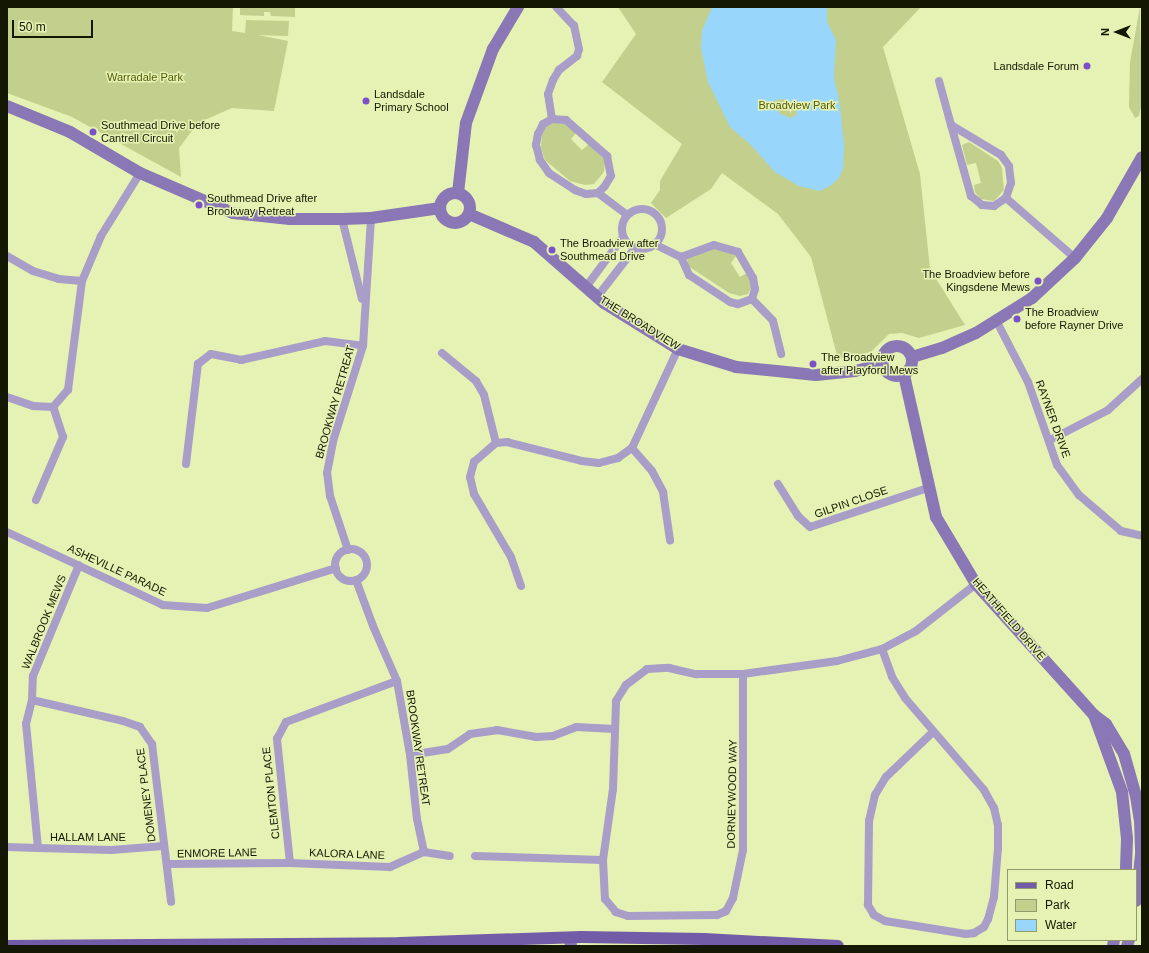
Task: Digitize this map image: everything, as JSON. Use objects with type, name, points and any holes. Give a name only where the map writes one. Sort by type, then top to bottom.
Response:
[{"type":"main road","points":[[7,946],[567,942],[704,939],[838,946]]},
{"type":"street","points":[[458,193],[466,123],[492,49],[518,7]]},
{"type":"street","points":[[552,119],[548,94],[553,80],[559,70],[577,56],[578,49],[574,26],[556,7]]},
{"type":"street","points":[[939,81],[951,125],[971,196],[982,205],[994,206],[1006,198],[1011,182],[1009,166],[1001,155],[951,125]]},
{"type":"street","points":[[7,106],[70,132],[140,173],[233,212],[290,219],[342,219],[371,218],[440,208]]},
{"type":"street","points":[[552,119],[566,120],[607,156],[611,176],[598,193],[586,194],[576,190],[549,173],[540,160],[536,145],[538,134],[543,124],[552,119]]},
{"type":"street","points":[[912,357],[942,348],[997,322],[1032,298],[1075,258],[1107,218],[1142,157]]},
{"type":"street","points":[[53,407],[68,390],[82,281],[101,236],[140,173]]},
{"type":"street","points":[[458,193],[470,203],[469,214],[465,220],[454,223],[444,219],[440,208],[445,196],[458,193]]},
{"type":"street","points":[[598,193],[627,215]]},
{"type":"street","points":[[1006,198],[1075,258]]},
{"type":"street","points":[[639,209],[654,213],[659,219],[661,232],[654,244],[648,248],[635,248],[624,237],[623,223],[627,215],[639,209]]},
{"type":"street","name":"THE BROADVIEW","points":[[469,214],[534,242],[597,297],[678,348],[736,368],[816,374],[855,371],[882,365]]},
{"type":"street","name":"BROOKWAY RETREAT","points":[[348,550],[330,496],[327,473],[333,441],[363,346],[364,306],[371,218]]},
{"type":"street","name":"BROOKWAY RETREAT","points":[[342,219],[364,306]]},
{"type":"street","points":[[586,287],[624,237]]},
{"type":"street","points":[[654,244],[681,257],[689,275],[730,302],[738,304],[752,299]]},
{"type":"street","points":[[681,257],[714,245],[738,252],[753,278],[755,288],[752,299]]},
{"type":"street","points":[[597,297],[635,248]]},
{"type":"street","points":[[7,256],[33,271],[59,279],[82,281]]},
{"type":"street","points":[[752,299],[773,321],[781,354]]},
{"type":"street","name":"RAYNER DRIVE","points":[[997,322],[1028,382],[1050,440],[1057,465],[1079,495],[1121,531],[1142,536]]},
{"type":"street","points":[[186,464],[198,364],[211,354],[241,360],[325,342],[363,346]]},
{"type":"street","points":[[891,347],[903,347],[912,357],[911,367],[904,375],[890,375],[882,365],[884,353],[891,347]]},
{"type":"street","points":[[521,586],[511,557],[474,494],[470,477],[474,462],[485,450],[496,443],[507,442],[582,461],[599,463],[618,458],[632,448],[678,348]]},
{"type":"street","points":[[442,353],[476,381],[484,395],[496,443]]},
{"type":"street","name":"HEATHFIELD DRIVE","points":[[904,375],[928,488],[936,517],[976,584],[1094,714],[1106,724],[1118,741],[1140,805],[1141,855],[1137,892]]},
{"type":"street","points":[[1050,440],[1108,410],[1142,379]]},
{"type":"street","points":[[7,396],[33,406],[53,407]]},
{"type":"street","points":[[36,500],[63,437],[53,407]]},
{"type":"street","points":[[632,448],[652,471],[663,492],[670,540]]},
{"type":"street","name":"GILPIN CLOSE","points":[[778,484],[798,516],[810,527],[928,488]]},
{"type":"street","name":"ASHEVILLE PARADE","points":[[7,532],[164,605],[207,608],[336,568]]},
{"type":"street","points":[[348,550],[359,552],[366,561],[365,573],[356,580],[341,577],[336,568],[338,557],[348,550]]},
{"type":"street","name":"WALBROOK MEWS","points":[[38,848],[26,724],[32,700],[33,676],[79,565]]},
{"type":"street","name":"BROOKWAY RETREAT","points":[[356,580],[372,626],[397,681],[410,755],[417,819],[424,852]]},
{"type":"street","name":"DORNEYWOOD WAY","points":[[743,674],[743,850],[733,898],[726,911],[717,915],[628,916],[616,912],[605,900],[603,860],[612,789],[616,701],[626,685],[647,669],[669,668],[696,674],[743,674],[837,660],[882,649],[916,631],[976,584]]},
{"type":"street","points":[[882,649],[892,677],[905,698],[984,790],[994,808],[998,825],[994,898],[988,919],[984,926],[974,932],[966,934],[885,922],[874,915],[868,905],[869,821],[875,795],[886,777],[933,732]]},
{"type":"street","name":"CLEMTON PLACE","points":[[290,863],[277,739],[286,722],[397,681]]},
{"type":"street","name":"DOMENEY PLACE","points":[[32,700],[123,721],[140,727],[152,744],[163,846],[168,864],[171,902]]},
{"type":"street","name":"HEATHFIELD DRIVE","points":[[1094,714],[1116,769],[1125,808],[1128,839],[1126,869]]},
{"type":"street","points":[[410,755],[448,749],[470,734],[497,730],[536,737],[553,736],[576,727],[614,729]]},
{"type":"street","points":[[1125,808],[1140,805]]},
{"type":"street","name":"HALLAM LANE","points":[[38,848],[111,850],[163,846]]},
{"type":"street","points":[[7,847],[38,848]]},
{"type":"street","points":[[424,852],[450,856]]},
{"type":"street","name":"KALORA LANE","points":[[290,863],[390,867],[424,852]]},
{"type":"street","points":[[475,856],[603,860]]},
{"type":"street","name":"ENMORE LANE","points":[[168,864],[290,863]]},
{"type":"green space","name":"Warradale Park","points":[[7,7],[233,7],[232,31],[245,33],[246,20],[289,21],[288,36],[258,35],[288,41],[274,111],[232,108],[198,123],[179,148],[181,177],[72,117],[7,93]]},
{"type":"green space","points":[[240,7],[295,7],[295,17],[271,16],[270,12],[264,12],[264,16],[240,15]]},
{"type":"green space","name":"Broadview Park","points":[[618,7],[921,7],[883,47],[920,174],[930,269],[965,325],[919,338],[902,333],[889,334],[871,352],[838,359],[811,257],[778,214],[722,173],[711,189],[666,218],[651,203],[660,190],[660,181],[682,144],[602,82],[636,34]]},
{"type":"green space","points":[[1140,7],[1142,103],[1139,116],[1135,118],[1129,107],[1130,62]]},
{"type":"green space","points":[[563,122],[577,132],[571,139],[582,150],[589,144],[605,160],[604,172],[594,184],[585,185],[570,181],[545,160],[541,148],[542,132],[549,123]]},
{"type":"green space","points":[[969,142],[998,161],[1002,168],[1004,190],[994,201],[980,199],[975,192],[974,185],[981,183],[976,163],[967,165],[962,145]]},
{"type":"green space","points":[[714,247],[722,247],[736,256],[731,263],[740,277],[747,273],[751,288],[748,294],[740,296],[729,293],[688,266],[687,257]]},
{"type":"water","points":[[712,7],[827,7],[827,22],[836,40],[834,78],[840,105],[844,146],[843,168],[839,178],[830,186],[819,191],[799,186],[775,172],[751,145],[730,127],[708,82],[701,48],[702,31]],"holes":[[[784,99],[795,106],[797,115],[791,118],[780,114],[773,105],[775,100]]]},
{"type":"place","name":"Landsdale Forum","points":[[1087,66]]},
{"type":"place","name":"Landsdale Primary School","points":[[366,101]]},
{"type":"place","name":"Southmead Drive before Cantrell Circuit","points":[[93,132]]},
{"type":"place","name":"Southmead Drive after Brookway Retreat","points":[[199,205]]},
{"type":"place","name":"The Broadview after Southmead Drive","points":[[552,250]]},
{"type":"place","name":"The Broadview before Kingsdene Mews","points":[[1038,281]]},
{"type":"place","name":"The Broadview before Rayner Drive","points":[[1017,319]]},
{"type":"place","name":"The Broadview after Playford Mews","points":[[813,364]]}]
